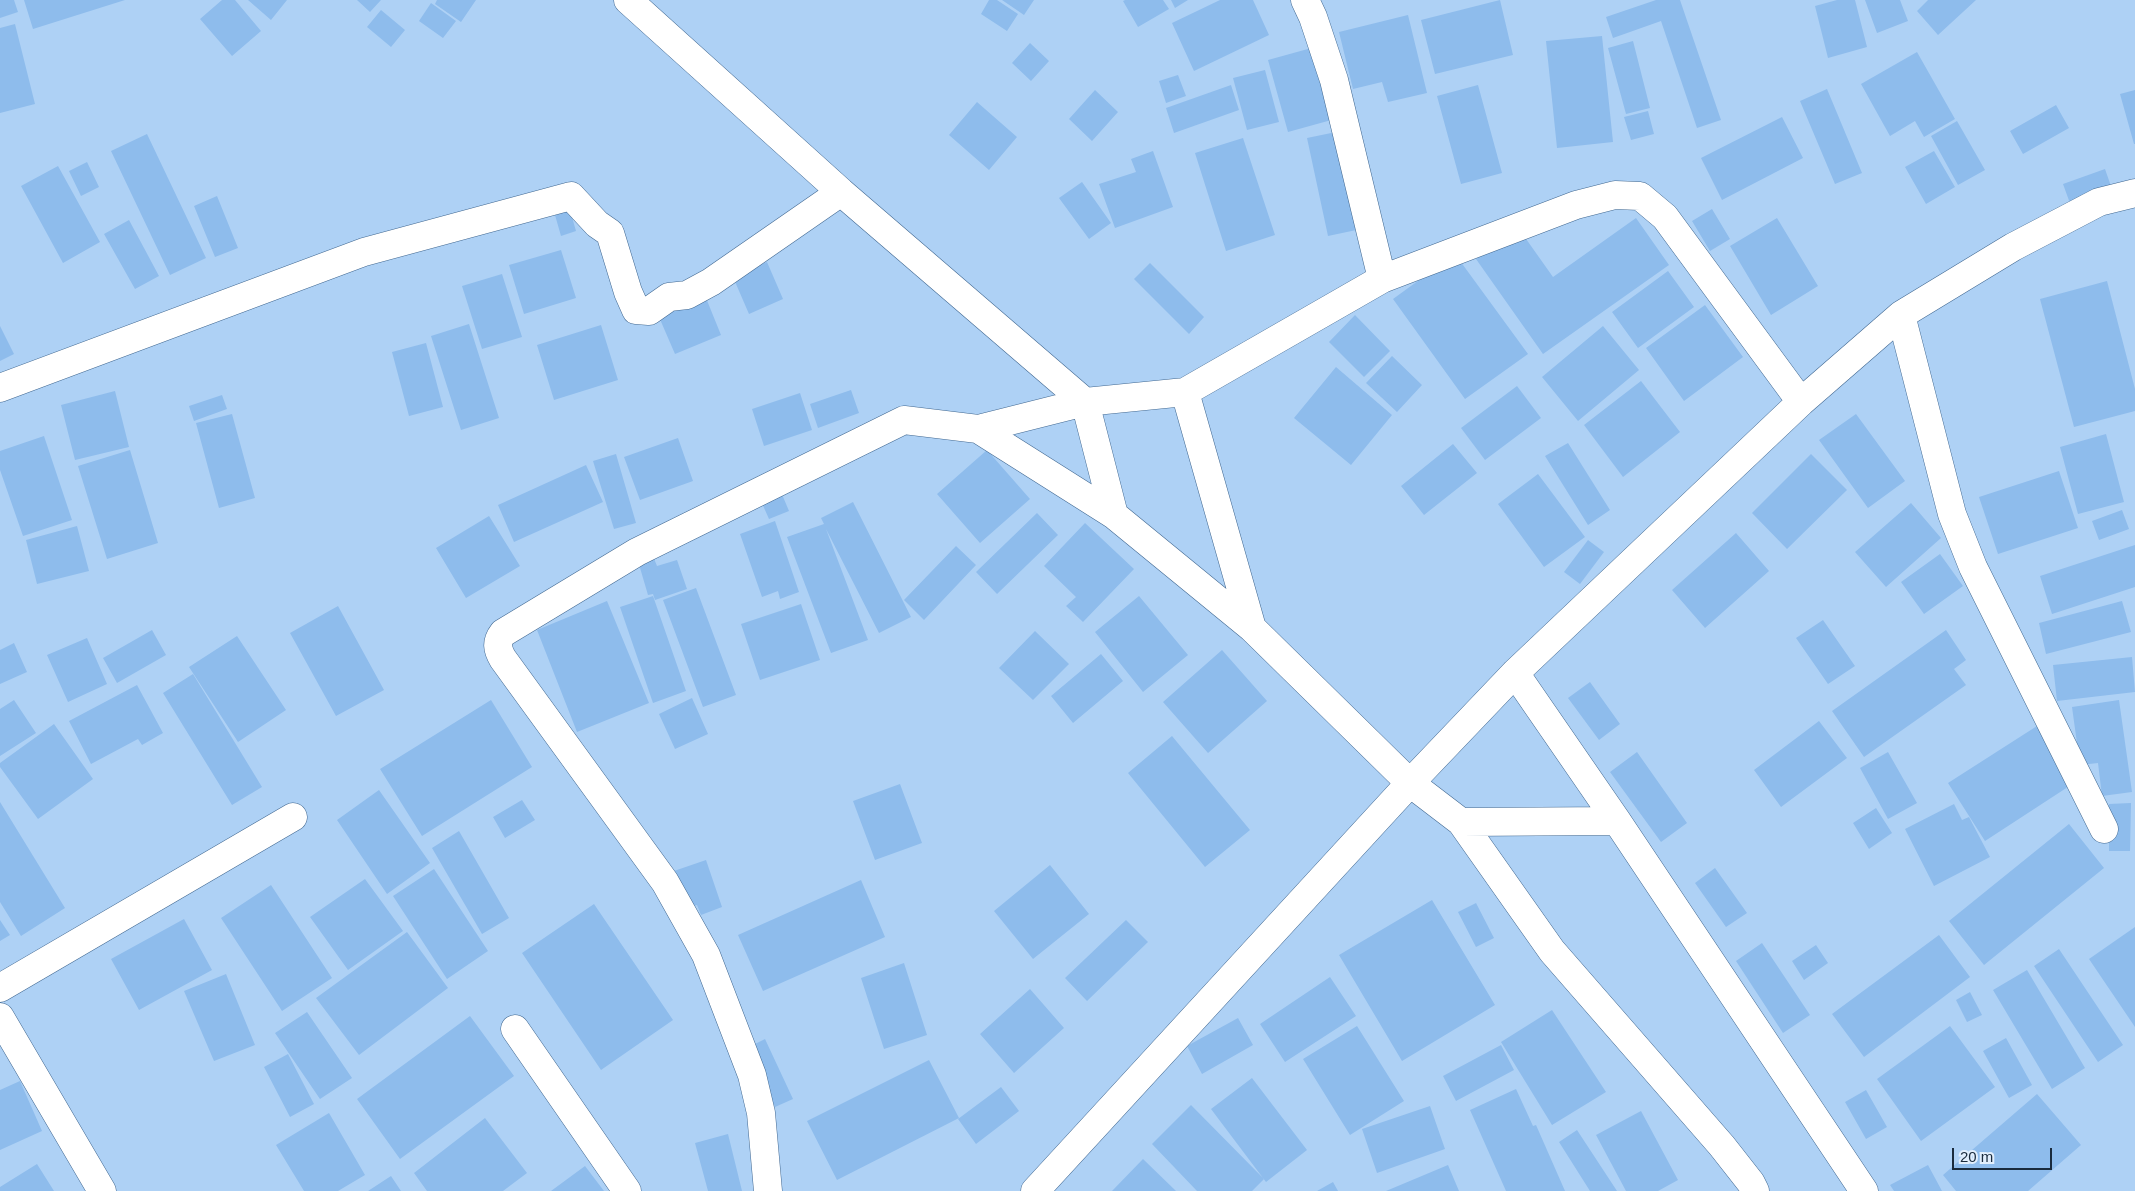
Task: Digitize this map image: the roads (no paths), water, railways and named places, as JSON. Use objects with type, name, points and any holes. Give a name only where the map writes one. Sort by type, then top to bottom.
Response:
[{"type":"street","points":[[628,0],[841,192],[1084,402],[1114,515]]},
{"type":"street","points":[[1305,0],[1313,17],[1332,73],[1382,279]]},
{"type":"street","points":[[0,388],[364,252],[571,196],[597,224],[610,233],[628,292],[636,310],[649,311],[669,297],[686,295],[711,282],[841,192]]},
{"type":"street","points":[[1035,1191],[1410,783],[1515,673],[1801,402],[1901,315],[2013,247],[2099,202],[2135,193]]},
{"type":"street","points":[[768,1191],[761,1113],[752,1075],[706,955],[665,882],[503,659],[498,651],[499,638],[503,633],[637,552],[904,420],[978,429],[1084,402],[1185,392],[1382,279],[1576,205],[1615,195],[1640,196],[1665,217],[1801,402]]},
{"type":"street","points":[[1901,315],[1952,514],[1973,567],[2104,830]]},
{"type":"street","points":[[1185,392],[1252,628]]},
{"type":"street","points":[[978,429],[1114,515],[1252,628],[1410,783],[1462,822],[1552,951],[1722,1146],[1751,1183],[1755,1191]]},
{"type":"street","points":[[1515,673],[1618,821],[1864,1191]]},
{"type":"street","points":[[0,988],[292,817]]},
{"type":"street","points":[[1462,822],[1618,821]]},
{"type":"street","points":[[0,1017],[102,1191]]},
{"type":"street","points":[[515,1029],[627,1191]]}]
